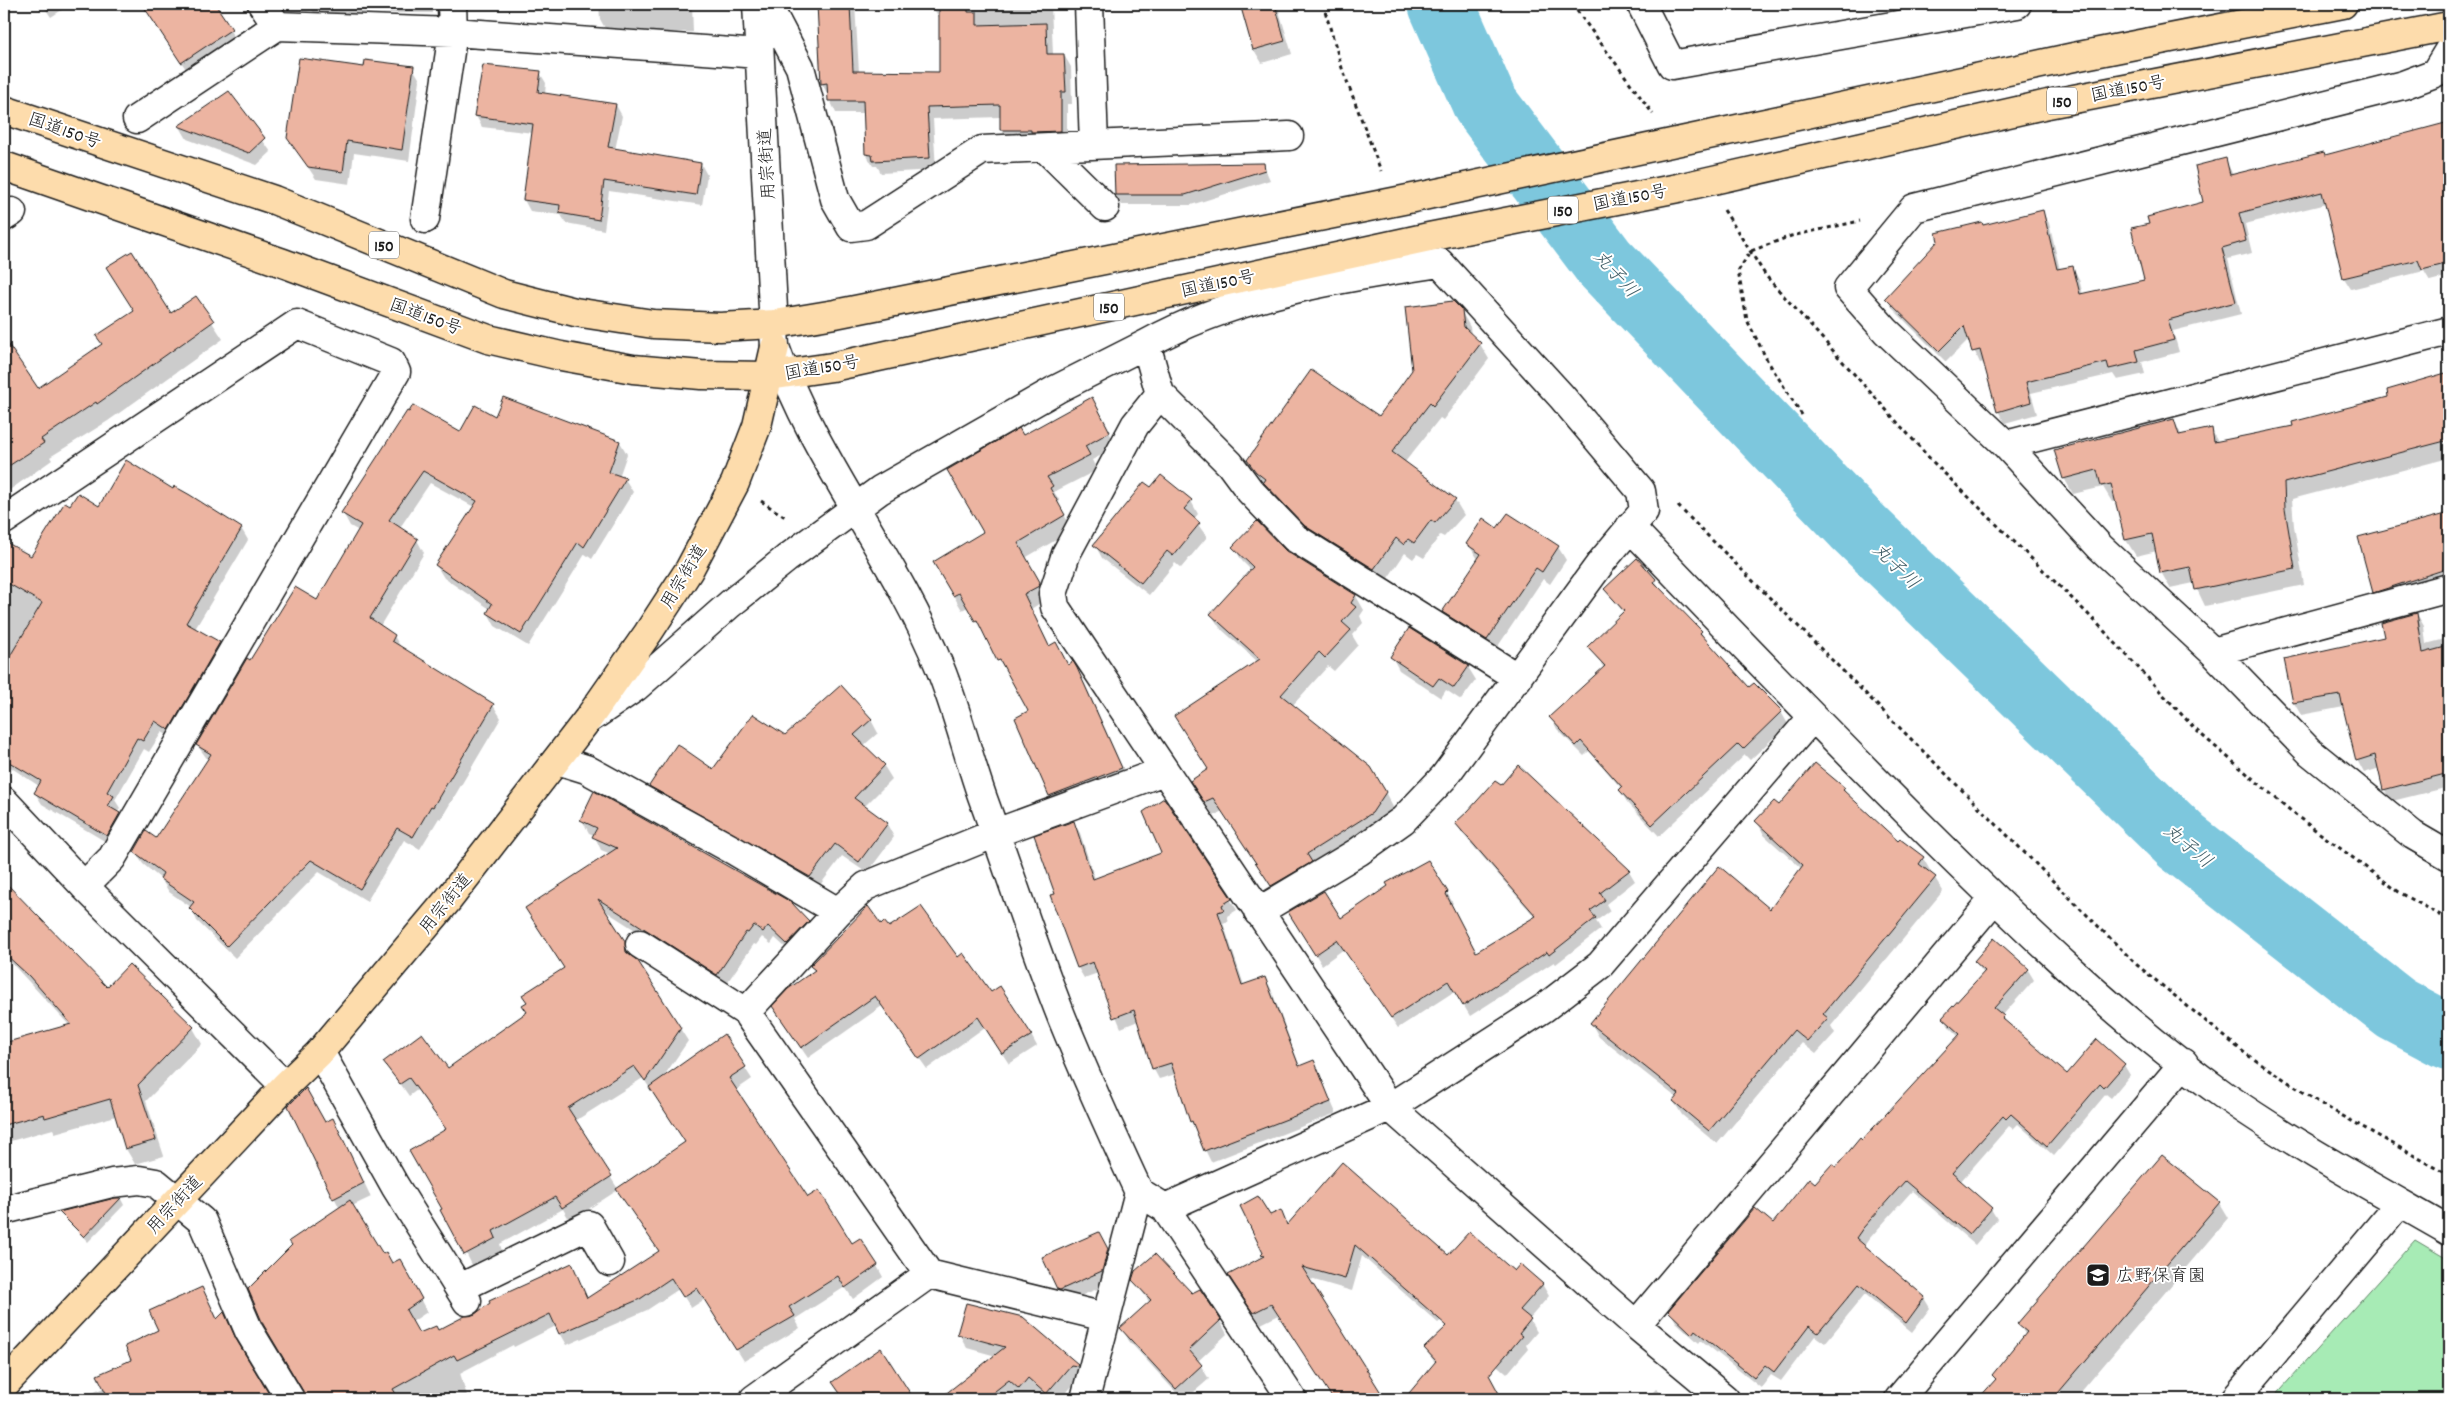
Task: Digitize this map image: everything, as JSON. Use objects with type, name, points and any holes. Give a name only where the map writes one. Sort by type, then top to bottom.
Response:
[{"type":"main road","name":"国道150号","points":[[4,110],[274,200],[504,294],[575,312],[653,324],[720,327],[775,336],[835,314],[1423,196],[2074,57],[2343,4]]},
{"type":"main road","name":"国道150号","points":[[4,166],[283,263],[488,338],[561,356],[633,368],[701,375],[777,376],[842,365],[1438,235],[1678,188],[2048,104],[2449,26]]},
{"type":"main road","name":"用宗街道","points":[[4,1385],[285,1086],[320,1052],[448,900],[588,719],[689,570],[735,483],[777,376],[775,336]]},
{"type":"street","points":[[425,219],[453,32],[452,4]]},
{"type":"street","name":"用宗街道","points":[[756,4],[775,336]]},
{"type":"street","points":[[767,4],[800,67],[835,199],[852,227],[866,226],[982,150],[1290,136]]},
{"type":"street","points":[[1089,4],[1094,145]]},
{"type":"street","points":[[1641,4],[1672,65],[2017,4]]},
{"type":"street","points":[[137,118],[269,15],[453,32],[759,54]]},
{"type":"street","points":[[2449,50],[2435,73],[2403,85],[1914,208],[1848,288],[1886,331],[2006,445],[2100,547],[2213,652],[2310,752],[2413,835],[2449,856]]},
{"type":"street","points":[[1045,148],[1105,207]]},
{"type":"street","points":[[1258,912],[1358,852],[1403,820],[1444,777],[1518,678],[1602,560],[1644,511],[1641,491],[1562,397],[1440,263],[1438,235]]},
{"type":"street","points":[[588,719],[636,687],[730,604],[854,507],[947,449],[1057,389],[1180,326],[1204,316],[1280,293],[1365,274],[1440,263]]},
{"type":"street","points":[[4,520],[297,324],[391,362],[396,372],[112,858],[84,886]]},
{"type":"street","points":[[2006,445],[2449,331]]},
{"type":"street","points":[[1146,344],[1160,394],[1230,464],[1250,491],[1296,538],[1518,678]]},
{"type":"street","points":[[777,376],[881,552],[940,667],[996,833],[1062,1017],[1139,1192],[1165,1208],[1292,1399]]},
{"type":"street","points":[[1160,394],[1135,425],[1070,545],[1053,594],[1055,608],[1390,1108],[1636,1325],[1725,1399]]},
{"type":"street","points":[[1630,527],[1812,718],[1994,899],[2134,1025],[2225,1095],[2303,1146],[2449,1231]]},
{"type":"street","points":[[2213,652],[2449,588]]},
{"type":"street","points":[[1165,1208],[1390,1108],[1544,1008],[1600,965],[1812,718]]},
{"type":"street","points":[[556,760],[586,769],[733,850],[838,912]]},
{"type":"street","points":[[746,1012],[838,912],[866,886],[996,833],[1164,771]]},
{"type":"street","points":[[4,800],[84,886],[285,1086]]},
{"type":"street","points":[[1636,1325],[1994,899]]},
{"type":"street","points":[[640,944],[746,1012],[928,1274],[1105,1317]]},
{"type":"street","points":[[320,1052],[395,1186],[464,1294],[589,1226],[610,1262]]},
{"type":"street","points":[[1899,1399],[2184,1064]]},
{"type":"street","points":[[4,1210],[112,1183],[139,1180],[156,1183],[202,1220],[250,1331],[290,1399]]},
{"type":"street","points":[[1085,1399],[1139,1192]]},
{"type":"street","points":[[2235,1399],[2400,1203]]},
{"type":"street","points":[[754,1399],[928,1274]]},
{"type":"path","points":[[1323,4],[1342,68],[1369,142],[1397,201]]},
{"type":"path","points":[[1572,4],[1654,116]]},
{"type":"path","points":[[1720,204],[1766,276],[1933,462],[2094,620],[2196,731],[2298,816],[2399,892],[2449,920]]},
{"type":"path","points":[[1802,415],[1767,360],[1747,320],[1738,271],[1750,251],[1791,236],[1914,208]]},
{"type":"path","points":[[1676,504],[2137,965],[2246,1054],[2323,1105],[2449,1175]]},
{"type":"green space","points":[[2415,1240],[2449,1260],[2449,1399],[2272,1399]]},
{"type":"building","points":[[142,4],[215,4],[232,29],[181,63]]},
{"type":"building","points":[[817,4],[850,4],[853,71],[939,72],[939,4],[968,4],[968,12],[977,12],[977,25],[1046,23],[1047,54],[1064,54],[1066,92],[1061,92],[1061,131],[1000,130],[1000,105],[927,107],[930,158],[873,161],[872,155],[865,154],[863,101],[828,101],[827,83],[821,84]]},
{"type":"building","points":[[1240,4],[1275,4],[1285,41],[1253,50]]},
{"type":"building","points":[[299,58],[364,67],[365,60],[414,66],[402,150],[347,141],[343,172],[308,167],[287,138]]},
{"type":"building","points":[[483,65],[541,71],[538,92],[616,104],[608,147],[701,163],[696,195],[604,181],[599,220],[559,213],[560,205],[523,200],[533,124],[474,116]]},
{"type":"building","points":[[229,91],[265,138],[249,153],[178,126]]},
{"type":"building","points":[[2449,122],[2449,263],[2422,270],[2418,260],[2343,278],[2322,192],[2239,213],[2246,241],[2222,248],[2236,302],[2168,320],[2174,340],[2136,350],[2139,362],[2109,369],[2107,362],[2026,382],[2031,402],[1997,412],[1980,350],[1972,352],[1964,326],[1939,351],[1885,298],[1938,241],[1936,233],[1982,222],[1983,225],[2043,210],[2057,269],[2073,266],[2080,294],[2144,280],[2131,228],[2149,224],[2147,217],[2203,202],[2195,166],[2226,158],[2230,175],[2324,152],[2325,155]]},
{"type":"building","points":[[1264,163],[1265,170],[1185,195],[1115,195],[1114,165]]},
{"type":"building","points":[[132,251],[171,313],[196,296],[214,321],[97,404],[96,402],[41,439],[44,443],[4,469],[4,338],[38,388],[102,344],[96,336],[134,311],[106,267]]},
{"type":"building","points":[[1453,301],[1462,310],[1464,327],[1481,343],[1433,406],[1430,403],[1392,452],[1456,499],[1435,523],[1431,520],[1414,543],[1408,539],[1404,545],[1396,538],[1374,569],[1305,526],[1263,482],[1265,479],[1256,472],[1247,460],[1311,370],[1379,416],[1412,370],[1405,307]]},
{"type":"building","points":[[2449,372],[2449,440],[2284,483],[2285,509],[2295,569],[2195,590],[2190,567],[2160,573],[2152,534],[2125,540],[2111,484],[2101,486],[2097,470],[2063,479],[2054,450],[2174,419],[2179,435],[2212,428],[2214,442],[2293,426],[2292,422],[2388,397],[2387,390]]},
{"type":"building","points":[[503,397],[620,441],[609,472],[626,478],[584,547],[578,542],[521,634],[487,613],[492,604],[435,565],[477,501],[423,471],[389,520],[418,539],[370,618],[395,635],[392,641],[494,704],[413,837],[397,828],[360,889],[311,860],[227,946],[189,908],[194,902],[160,879],[163,873],[134,852],[146,831],[156,838],[211,754],[196,745],[247,658],[250,660],[295,587],[317,600],[361,525],[341,513],[407,411],[409,412],[413,405],[460,432],[475,405],[495,416]]},
{"type":"building","points":[[1092,397],[1110,432],[1085,446],[1090,455],[1047,477],[1053,486],[1050,488],[1065,515],[1018,543],[1040,582],[1039,586],[1024,594],[1049,646],[1056,642],[1068,665],[1073,661],[1077,668],[1122,768],[1049,796],[1015,718],[1028,711],[1000,660],[997,661],[977,620],[975,621],[959,593],[953,596],[933,562],[983,532],[947,470],[1019,428],[1023,435]]},
{"type":"building","points":[[126,460],[173,489],[174,486],[190,495],[242,528],[186,623],[220,642],[169,730],[155,721],[143,741],[137,738],[107,792],[114,796],[108,806],[120,813],[107,836],[34,793],[41,781],[4,759],[4,666],[42,603],[4,581],[4,541],[31,556],[65,502],[70,505],[78,493],[99,506]]},
{"type":"building","points":[[1161,475],[1192,500],[1184,509],[1200,523],[1173,556],[1167,551],[1141,583],[1093,545],[1144,482],[1151,487]]},
{"type":"building","points":[[1508,513],[1559,546],[1542,572],[1536,568],[1487,640],[1442,612],[1481,554],[1466,544],[1483,518],[1497,528]]},
{"type":"building","points":[[2449,513],[2449,568],[2373,593],[2358,537]]},
{"type":"building","points":[[1257,521],[1286,551],[1356,595],[1351,603],[1356,607],[1342,622],[1351,630],[1325,658],[1319,652],[1281,695],[1371,767],[1386,792],[1372,813],[1307,854],[1312,862],[1271,886],[1213,798],[1204,802],[1190,781],[1208,769],[1174,716],[1260,659],[1210,614],[1253,567],[1232,547]]},
{"type":"building","points":[[1637,558],[1656,579],[1654,582],[1702,631],[1700,633],[1749,687],[1754,683],[1782,711],[1743,749],[1738,744],[1652,825],[1619,790],[1622,787],[1581,741],[1576,746],[1549,717],[1605,666],[1587,647],[1624,611],[1604,589]]},
{"type":"building","points":[[2417,613],[2423,653],[2449,646],[2449,773],[2383,790],[2375,755],[2356,761],[2340,695],[2293,703],[2284,659],[2384,637],[2381,623]]},
{"type":"building","points":[[1409,628],[1469,666],[1454,688],[1439,678],[1433,686],[1390,657]]},
{"type":"building","points":[[841,685],[872,719],[854,735],[885,765],[854,798],[888,823],[859,862],[835,844],[810,877],[649,786],[677,744],[713,769],[753,714],[785,735]]},
{"type":"building","points":[[1815,763],[1845,788],[1843,790],[1898,841],[1900,839],[1924,857],[1919,864],[1936,877],[1823,1014],[1828,1018],[1807,1041],[1794,1030],[1709,1131],[1673,1101],[1679,1094],[1590,1023],[1719,866],[1770,909],[1803,865],[1755,821],[1774,801],[1779,805]]},
{"type":"building","points":[[1518,765],[1630,870],[1600,893],[1605,900],[1590,911],[1596,918],[1549,955],[1547,952],[1463,1006],[1448,981],[1391,1018],[1337,940],[1315,955],[1288,912],[1324,891],[1341,918],[1388,886],[1386,883],[1428,860],[1448,892],[1446,894],[1476,952],[1536,916],[1455,823],[1495,781],[1501,785]]},
{"type":"building","points":[[594,791],[791,902],[809,921],[787,944],[768,926],[763,932],[754,925],[748,933],[746,932],[717,975],[598,899],[625,941],[626,952],[638,961],[681,1028],[645,1081],[634,1066],[568,1108],[612,1176],[562,1208],[555,1197],[493,1231],[496,1238],[464,1255],[440,1210],[442,1209],[409,1151],[446,1129],[409,1078],[400,1084],[383,1062],[422,1033],[448,1068],[527,1012],[522,1005],[527,1002],[522,995],[564,968],[525,908],[617,848],[592,837],[597,828],[580,820]]},
{"type":"building","points":[[1164,798],[1232,899],[1222,905],[1224,910],[1218,912],[1242,985],[1265,977],[1299,1066],[1314,1060],[1331,1102],[1204,1151],[1192,1121],[1190,1122],[1171,1063],[1152,1069],[1134,1010],[1113,1018],[1093,962],[1077,968],[1050,895],[1055,894],[1034,835],[1074,821],[1093,879],[1161,853],[1143,812]]},
{"type":"building","points":[[4,881],[107,987],[129,964],[194,1027],[138,1085],[156,1140],[125,1149],[110,1099],[45,1118],[44,1114],[4,1125],[4,1043],[71,1024],[29,976],[4,953]]},
{"type":"building","points":[[868,906],[881,924],[884,921],[889,927],[921,906],[958,957],[963,953],[991,992],[1000,986],[1032,1035],[1002,1054],[978,1017],[919,1059],[875,996],[801,1048],[772,1006],[788,989],[815,970],[810,966]]},
{"type":"building","points":[[1994,938],[2029,969],[1994,1008],[2004,1016],[2002,1018],[2067,1074],[2097,1039],[2125,1064],[2104,1088],[2100,1084],[2047,1146],[2011,1114],[2006,1119],[2003,1116],[1952,1173],[1992,1208],[1969,1235],[1905,1181],[1863,1228],[1856,1238],[1925,1297],[1906,1323],[1859,1284],[1818,1333],[1809,1326],[1774,1372],[1765,1365],[1754,1378],[1695,1330],[1692,1334],[1668,1311],[1755,1208],[1773,1223],[1809,1178],[1815,1183],[1832,1164],[1836,1167],[1860,1138],[1862,1140],[1960,1034],[1942,1018],[1985,971],[1974,961]]},
{"type":"building","points":[[724,1034],[746,1067],[729,1078],[808,1197],[819,1190],[852,1243],[860,1238],[878,1265],[845,1288],[838,1276],[789,1307],[795,1316],[736,1350],[697,1288],[683,1297],[671,1278],[640,1299],[559,1334],[550,1314],[457,1360],[454,1355],[393,1389],[399,1399],[306,1399],[263,1324],[248,1289],[292,1245],[289,1241],[350,1200],[383,1254],[386,1252],[392,1263],[400,1259],[422,1299],[406,1310],[419,1333],[436,1326],[438,1330],[465,1316],[475,1314],[490,1303],[489,1301],[572,1263],[587,1298],[659,1251],[616,1189],[685,1142],[649,1087]]},
{"type":"building","points":[[306,1088],[325,1122],[333,1118],[364,1183],[333,1199],[288,1106]]},
{"type":"building","points":[[2162,1155],[2220,1202],[2053,1399],[1978,1399],[1996,1379],[1992,1375],[2027,1332],[2017,1324]]},
{"type":"building","points":[[1342,1162],[1448,1255],[1469,1232],[1514,1271],[1520,1264],[1543,1284],[1520,1310],[1531,1319],[1519,1334],[1522,1336],[1489,1375],[1502,1399],[1404,1399],[1436,1361],[1424,1348],[1447,1326],[1355,1245],[1345,1279],[1302,1267],[1385,1399],[1333,1399],[1271,1304],[1253,1313],[1228,1275],[1264,1256],[1261,1255],[1263,1253],[1240,1206],[1258,1196],[1270,1215],[1281,1210],[1287,1225]]},
{"type":"building","points":[[121,1198],[84,1237],[59,1212]]},
{"type":"building","points":[[1099,1232],[1108,1249],[1102,1271],[1060,1290],[1057,1289],[1042,1257]]},
{"type":"building","points":[[1155,1254],[1192,1293],[1200,1289],[1221,1320],[1189,1350],[1202,1365],[1176,1389],[1120,1328],[1151,1300],[1132,1280],[1135,1271]]},
{"type":"building","points":[[202,1287],[217,1319],[224,1312],[236,1339],[272,1399],[109,1399],[97,1375],[131,1360],[125,1346],[158,1330],[149,1311]]},
{"type":"building","points":[[966,1303],[1023,1317],[1078,1364],[1077,1366],[1071,1365],[1046,1394],[1028,1378],[1019,1389],[1009,1380],[985,1399],[939,1399],[1005,1347],[957,1334]]},
{"type":"building","points":[[881,1348],[914,1399],[844,1399],[832,1382]]},
{"type":"waterway","name":"丸子川","points":[[1441,4],[1485,104],[1604,262],[1855,524],[2182,842],[2396,1009],[2449,1037]]},
{"type":"place","name":"広野保育園","points":[[2098,1275]]}]
